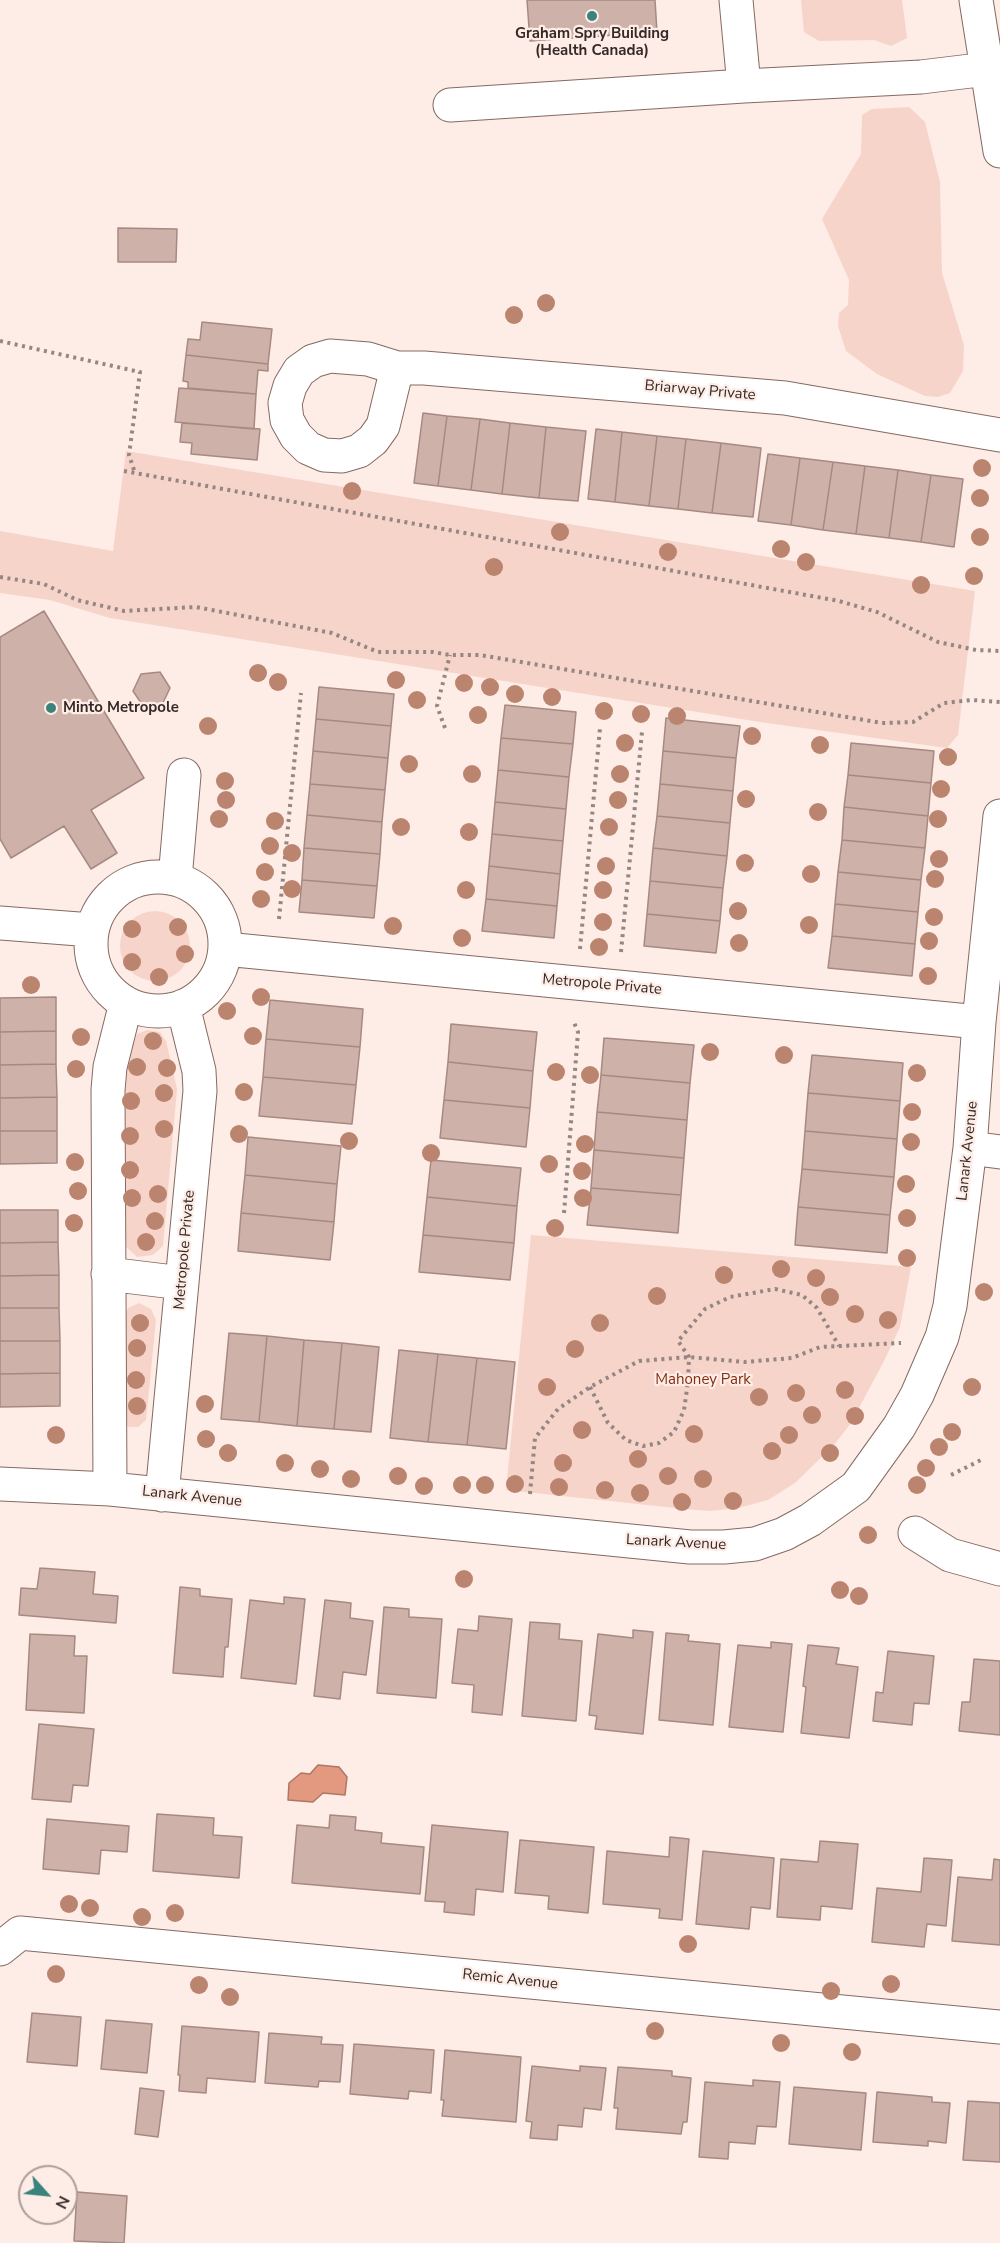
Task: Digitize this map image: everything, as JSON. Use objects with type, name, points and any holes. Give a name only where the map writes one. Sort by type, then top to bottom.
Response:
[{"type":"street","points":[[736,0],[744,86]]},
{"type":"street","points":[[976,0],[987,69],[997,109],[1000,151]]},
{"type":"street","points":[[450,105],[921,77],[987,69]]},
{"type":"street","name":"Briarway Private","points":[[397,368],[424,368],[785,398],[1000,435]]},
{"type":"street","points":[[175,879],[184,775]]},
{"type":"street","name":"Lanark Avenue","points":[[0,1484],[110,1489],[690,1547],[755,1544],[784,1534],[810,1520],[856,1488],[899,1427],[917,1395],[942,1337],[985,1150],[979,1022],[1000,816]]},
{"type":"street","points":[[156,877],[175,879],[192,886],[207,898],[217,913],[224,930],[225,949],[221,967],[212,984],[199,997],[183,1006],[164,1011],[145,1010],[126,1003],[112,993],[101,980],[92,956],[92,930],[104,906],[122,887],[139,880],[156,877]]},
{"type":"street","points":[[0,923],[92,930]]},
{"type":"street","name":"Metropole Private","points":[[225,949],[979,1022]]},
{"type":"street","points":[[110,1489],[108,1090],[110,1067],[126,1003]]},
{"type":"street","name":"Metropole Private","points":[[162,1495],[200,1091],[199,1071],[183,1006]]},
{"type":"street","points":[[108,1274],[182,1283]]},
{"type":"street","points":[[915,1533],[950,1555],[1000,1569]]},
{"type":"street","name":"Remic Avenue","points":[[10,1941],[1000,2027]]},
{"type":"path","points":[[0,341],[140,372],[129,455],[135,473]]},
{"type":"path","points":[[124,471],[838,601],[877,612],[938,642],[975,650],[1000,651]]},
{"type":"path","points":[[0,577],[44,584],[77,600],[124,611],[196,608],[332,633],[378,652],[433,652],[492,657],[882,723],[913,722],[944,703],[972,700],[1000,702]]},
{"type":"path","points":[[445,728],[437,706],[450,655]]},
{"type":"path","points":[[279,919],[302,693]]},
{"type":"path","points":[[579,960],[600,728]]},
{"type":"path","points":[[621,953],[642,732]]},
{"type":"path","points":[[564,1213],[578,1032],[573,1020]]},
{"type":"path","points":[[590,1387],[608,1423],[626,1440],[643,1446],[659,1443],[674,1432],[684,1410],[688,1382],[688,1358],[678,1341],[705,1309],[730,1297],[775,1290],[802,1295],[817,1308],[839,1346]]},
{"type":"path","points":[[530,1500],[535,1438],[558,1409],[590,1387],[639,1360],[688,1358],[745,1362],[792,1358],[820,1347],[904,1342]]},
{"type":"path","points":[[951,1474],[982,1459]]},
{"type":"green space","points":[[801,0],[902,0],[907,38],[891,46],[874,40],[819,41],[804,32]]},
{"type":"green space","points":[[909,107],[925,122],[940,182],[942,273],[964,345],[963,371],[950,393],[938,397],[925,396],[877,374],[846,351],[838,326],[839,313],[848,305],[849,280],[822,219],[861,154],[862,115],[872,109]]},
{"type":"green space","points":[[126,451],[975,591],[958,735],[947,748],[760,722],[110,618],[50,600],[0,593],[0,531],[113,551]]},
{"type":"green space","points":[[162,911],[175,917],[184,926],[188,932],[190,946],[188,960],[180,971],[169,979],[148,981],[130,971],[122,960],[120,939],[130,921],[141,913]]},
{"type":"green space","points":[[147,1030],[160,1032],[166,1041],[177,1089],[163,1246],[153,1255],[137,1257],[122,1243],[121,1086],[125,1065],[137,1034]]},
{"type":"green space","name":"Mahoney Park","points":[[531,1235],[911,1267],[900,1327],[851,1423],[834,1445],[795,1483],[768,1500],[738,1508],[710,1511],[685,1509],[506,1490]]},
{"type":"green space","points":[[139,1303],[151,1309],[156,1320],[146,1420],[138,1427],[129,1427],[123,1421],[122,1321],[128,1308]]},
{"type":"shaded area","points":[[318,1765],[339,1767],[347,1777],[345,1795],[323,1793],[313,1802],[288,1800],[289,1783],[301,1773],[310,1774]]},
{"type":"building","name":"Graham Spry Building (Health Canada)","points":[[527,0],[655,0],[657,32],[530,41]]},
{"type":"building","points":[[118,228],[177,229],[176,262],[118,262]]},
{"type":"building","points":[[202,322],[272,329],[268,364],[186,355],[188,339],[200,340]]},
{"type":"building","points":[[186,355],[268,364],[268,371],[258,370],[256,394],[188,388],[188,382],[183,381]]},
{"type":"building","points":[[179,388],[256,394],[254,429],[175,422]]},
{"type":"building","points":[[423,413],[447,416],[438,486],[414,483]]},
{"type":"building","points":[[447,416],[480,419],[471,490],[438,486]]},
{"type":"building","points":[[480,419],[510,423],[502,494],[471,490]]},
{"type":"building","points":[[182,423],[260,429],[257,460],[191,454],[192,443],[180,442]]},
{"type":"building","points":[[510,423],[546,427],[539,498],[502,494]]},
{"type":"building","points":[[546,427],[586,431],[578,501],[539,498]]},
{"type":"building","points":[[596,429],[622,432],[615,502],[588,499]]},
{"type":"building","points":[[622,432],[657,436],[649,506],[615,502]]},
{"type":"building","points":[[657,436],[686,439],[678,509],[649,506]]},
{"type":"building","points":[[686,439],[721,443],[712,513],[678,509]]},
{"type":"building","points":[[721,443],[761,448],[753,517],[712,513]]},
{"type":"building","points":[[768,454],[800,458],[791,525],[758,521]]},
{"type":"building","points":[[800,458],[833,462],[823,530],[791,525]]},
{"type":"building","points":[[833,462],[865,466],[856,534],[823,530]]},
{"type":"building","points":[[865,466],[898,470],[889,538],[856,534]]},
{"type":"building","points":[[898,470],[931,475],[921,542],[889,538]]},
{"type":"building","points":[[931,475],[963,479],[954,547],[921,542]]},
{"type":"building","name":"Minto Metropole","points":[[44,611],[144,778],[91,810],[117,853],[91,869],[64,826],[11,858],[0,839],[0,637]]},
{"type":"building","points":[[160,672],[170,688],[162,705],[143,706],[133,691],[141,674]]},
{"type":"building","points":[[319,687],[394,694],[391,726],[316,719]]},
{"type":"building","points":[[505,705],[576,712],[573,744],[501,738]]},
{"type":"building","points":[[666,718],[740,726],[736,758],[663,751]]},
{"type":"building","points":[[316,719],[391,726],[388,758],[313,751]]},
{"type":"building","points":[[501,738],[573,744],[569,777],[498,770]]},
{"type":"building","points":[[851,743],[934,751],[931,783],[848,775]]},
{"type":"building","points":[[313,751],[388,758],[385,790],[310,784]]},
{"type":"building","points":[[663,751],[736,758],[733,791],[660,784]]},
{"type":"building","points":[[498,770],[569,777],[566,809],[495,802]]},
{"type":"building","points":[[848,775],[931,783],[928,816],[844,807]]},
{"type":"building","points":[[310,784],[385,790],[382,822],[307,815]]},
{"type":"building","points":[[660,784],[733,791],[730,823],[657,816]]},
{"type":"building","points":[[495,802],[566,809],[563,841],[492,834]]},
{"type":"building","points":[[844,807],[928,816],[925,848],[842,840]]},
{"type":"building","points":[[307,815],[382,822],[380,854],[304,848]]},
{"type":"building","points":[[657,816],[730,823],[727,856],[653,848]]},
{"type":"building","points":[[492,834],[563,841],[560,874],[489,866]]},
{"type":"building","points":[[842,840],[925,848],[921,880],[838,872]]},
{"type":"building","points":[[304,848],[380,854],[377,886],[302,880]]},
{"type":"building","points":[[653,848],[727,856],[723,888],[650,881]]},
{"type":"building","points":[[489,866],[560,874],[557,906],[486,899]]},
{"type":"building","points":[[838,872],[921,880],[918,912],[835,904]]},
{"type":"building","points":[[302,880],[377,886],[374,918],[299,912]]},
{"type":"building","points":[[650,881],[723,888],[720,921],[647,914]]},
{"type":"building","points":[[486,899],[557,906],[554,938],[482,931]]},
{"type":"building","points":[[835,904],[918,912],[915,944],[832,936]]},
{"type":"building","points":[[647,914],[720,921],[716,953],[644,946]]},
{"type":"building","points":[[832,936],[915,944],[912,976],[828,968]]},
{"type":"building","points":[[56,997],[56,1031],[0,1032],[0,998]]},
{"type":"building","points":[[270,1000],[363,1009],[360,1047],[266,1039]]},
{"type":"building","points":[[451,1024],[537,1032],[533,1071],[448,1062]]},
{"type":"building","points":[[56,1031],[56,1064],[0,1065],[0,1032]]},
{"type":"building","points":[[604,1038],[694,1045],[690,1083],[601,1075]]},
{"type":"building","points":[[266,1039],[360,1047],[356,1085],[263,1077]]},
{"type":"building","points":[[812,1055],[903,1063],[900,1101],[808,1093]]},
{"type":"building","points":[[448,1062],[533,1071],[530,1108],[444,1100]]},
{"type":"building","points":[[56,1064],[57,1097],[0,1098],[0,1065]]},
{"type":"building","points":[[601,1075],[690,1083],[687,1120],[597,1112]]},
{"type":"building","points":[[263,1077],[356,1085],[352,1124],[259,1116]]},
{"type":"building","points":[[808,1093],[900,1101],[897,1139],[805,1131]]},
{"type":"building","points":[[57,1097],[57,1131],[0,1131],[0,1098]]},
{"type":"building","points":[[444,1100],[530,1108],[526,1147],[440,1138]]},
{"type":"building","points":[[597,1112],[687,1120],[684,1158],[594,1150]]},
{"type":"building","points":[[0,1131],[57,1131],[57,1163],[0,1164]]},
{"type":"building","points":[[805,1131],[897,1139],[894,1177],[802,1169]]},
{"type":"building","points":[[248,1137],[341,1146],[337,1184],[245,1175]]},
{"type":"building","points":[[594,1150],[684,1158],[681,1195],[591,1188]]},
{"type":"building","points":[[431,1160],[521,1168],[517,1206],[427,1197]]},
{"type":"building","points":[[802,1169],[894,1177],[890,1215],[798,1207]]},
{"type":"building","points":[[245,1175],[337,1184],[334,1222],[241,1213]]},
{"type":"building","points":[[591,1188],[681,1195],[678,1233],[587,1225]]},
{"type":"building","points":[[427,1197],[517,1206],[514,1243],[423,1235]]},
{"type":"building","points":[[798,1207],[890,1215],[887,1253],[795,1245]]},
{"type":"building","points":[[0,1210],[58,1210],[58,1242],[0,1243]]},
{"type":"building","points":[[241,1213],[334,1222],[330,1260],[238,1251]]},
{"type":"building","points":[[423,1235],[514,1243],[510,1280],[419,1272]]},
{"type":"building","points":[[58,1242],[59,1275],[0,1276],[0,1243]]},
{"type":"building","points":[[59,1275],[59,1308],[0,1308],[0,1276]]},
{"type":"building","points":[[0,1308],[59,1308],[60,1341],[0,1341]]},
{"type":"building","points":[[229,1333],[267,1336],[259,1422],[221,1419]]},
{"type":"building","points":[[267,1336],[304,1340],[297,1426],[259,1422]]},
{"type":"building","points":[[304,1340],[342,1343],[334,1429],[297,1426]]},
{"type":"building","points":[[0,1341],[60,1341],[60,1373],[0,1374]]},
{"type":"building","points":[[342,1343],[379,1347],[371,1432],[334,1429]]},
{"type":"building","points":[[399,1350],[438,1354],[428,1442],[390,1438]]},
{"type":"building","points":[[438,1354],[477,1358],[467,1445],[428,1442]]},
{"type":"building","points":[[477,1358],[515,1362],[506,1449],[467,1445]]},
{"type":"building","points":[[60,1373],[60,1406],[0,1407],[0,1374]]},
{"type":"building","points":[[40,1568],[95,1572],[93,1594],[118,1596],[116,1623],[19,1615],[21,1588],[37,1589]]},
{"type":"building","points":[[180,1587],[200,1589],[200,1596],[232,1599],[223,1677],[173,1673]]},
{"type":"building","points":[[284,1597],[305,1599],[296,1684],[241,1678],[250,1600],[284,1604]]},
{"type":"building","points":[[325,1600],[351,1603],[350,1618],[373,1621],[366,1675],[343,1672],[340,1699],[314,1696]]},
{"type":"building","points":[[384,1607],[409,1609],[409,1617],[442,1619],[436,1698],[377,1693]]},
{"type":"building","points":[[479,1616],[512,1619],[502,1715],[472,1712],[474,1685],[452,1683],[458,1629],[478,1631]]},
{"type":"building","points":[[530,1622],[560,1624],[559,1639],[582,1641],[576,1721],[522,1716]]},
{"type":"building","points":[[633,1630],[653,1632],[643,1734],[595,1729],[597,1716],[589,1715],[598,1634],[633,1638]]},
{"type":"building","points":[[666,1633],[689,1635],[688,1641],[720,1644],[713,1725],[659,1720]]},
{"type":"building","points":[[30,1634],[75,1636],[74,1656],[87,1656],[84,1713],[26,1710]]},
{"type":"building","points":[[771,1642],[792,1644],[783,1732],[729,1727],[738,1645],[771,1648]]},
{"type":"building","points":[[808,1645],[839,1648],[836,1664],[858,1667],[849,1738],[801,1733]]},
{"type":"building","points":[[888,1651],[934,1656],[929,1704],[914,1703],[912,1725],[873,1721],[876,1692],[883,1693]]},
{"type":"building","points":[[974,1659],[1000,1661],[1000,1735],[959,1731],[962,1702],[970,1702]]},
{"type":"building","points":[[39,1724],[94,1729],[88,1786],[73,1785],[71,1802],[32,1799]]},
{"type":"building","points":[[157,1814],[214,1818],[213,1835],[242,1837],[239,1878],[153,1871]]},
{"type":"building","points":[[330,1815],[356,1817],[355,1830],[382,1833],[381,1843],[424,1847],[420,1894],[292,1883],[297,1825],[329,1828]]},
{"type":"building","points":[[47,1819],[129,1826],[127,1852],[101,1850],[99,1874],[43,1869]]},
{"type":"building","points":[[432,1825],[508,1832],[503,1892],[476,1889],[474,1915],[444,1912],[445,1902],[425,1901]]},
{"type":"building","points":[[670,1837],[689,1839],[682,1920],[659,1918],[660,1909],[603,1904],[607,1851],[669,1857]]},
{"type":"building","points":[[520,1840],[594,1847],[588,1913],[548,1909],[549,1896],[515,1893]]},
{"type":"building","points":[[820,1841],[858,1844],[852,1909],[821,1906],[820,1920],[777,1917],[781,1859],[818,1862]]},
{"type":"building","points":[[703,1851],[774,1858],[770,1909],[751,1907],[749,1929],[696,1924]]},
{"type":"building","points":[[924,1858],[952,1860],[946,1926],[927,1924],[924,1947],[872,1942],[877,1888],[921,1892]]},
{"type":"building","points":[[994,1859],[1000,1860],[1000,1945],[952,1941],[958,1877],[992,1880]]},
{"type":"building","points":[[32,2013],[81,2017],[77,2066],[27,2062]]},
{"type":"building","points":[[106,2020],[152,2024],[147,2073],[101,2069]]},
{"type":"building","points":[[182,2026],[259,2032],[255,2082],[207,2078],[206,2093],[179,2091]]},
{"type":"building","points":[[269,2033],[322,2037],[321,2044],[343,2045],[340,2082],[319,2081],[318,2087],[265,2083]]},
{"type":"building","points":[[354,2044],[434,2050],[431,2093],[409,2091],[408,2099],[350,2094]]},
{"type":"building","points":[[445,2050],[521,2057],[516,2122],[442,2116]]},
{"type":"building","points":[[532,2066],[580,2071],[580,2066],[606,2068],[601,2110],[584,2108],[582,2127],[558,2125],[557,2140],[530,2138],[532,2122],[526,2121]]},
{"type":"building","points":[[618,2067],[672,2071],[672,2076],[691,2078],[687,2122],[683,2122],[681,2134],[616,2129],[618,2108],[614,2108]]},
{"type":"building","points":[[753,2080],[780,2082],[776,2127],[757,2126],[755,2144],[729,2142],[728,2159],[699,2157],[705,2082],[753,2086]]},
{"type":"building","points":[[794,2087],[866,2093],[861,2150],[789,2144]]},
{"type":"building","points":[[140,2088],[164,2091],[158,2137],[135,2134]]},
{"type":"building","points":[[877,2092],[932,2097],[932,2102],[950,2103],[946,2143],[928,2141],[928,2146],[873,2142]]},
{"type":"building","points":[[968,2101],[1000,2103],[1000,2162],[963,2160]]},
{"type":"building","points":[[78,2192],[127,2196],[124,2243],[74,2241],[75,2225],[78,2225]]},
{"type":"place","name":"Graham Spry Building (Health Canada)","points":[[592,16]]},
{"type":"place","name":"Minto Metropole","points":[[51,708]]}]
